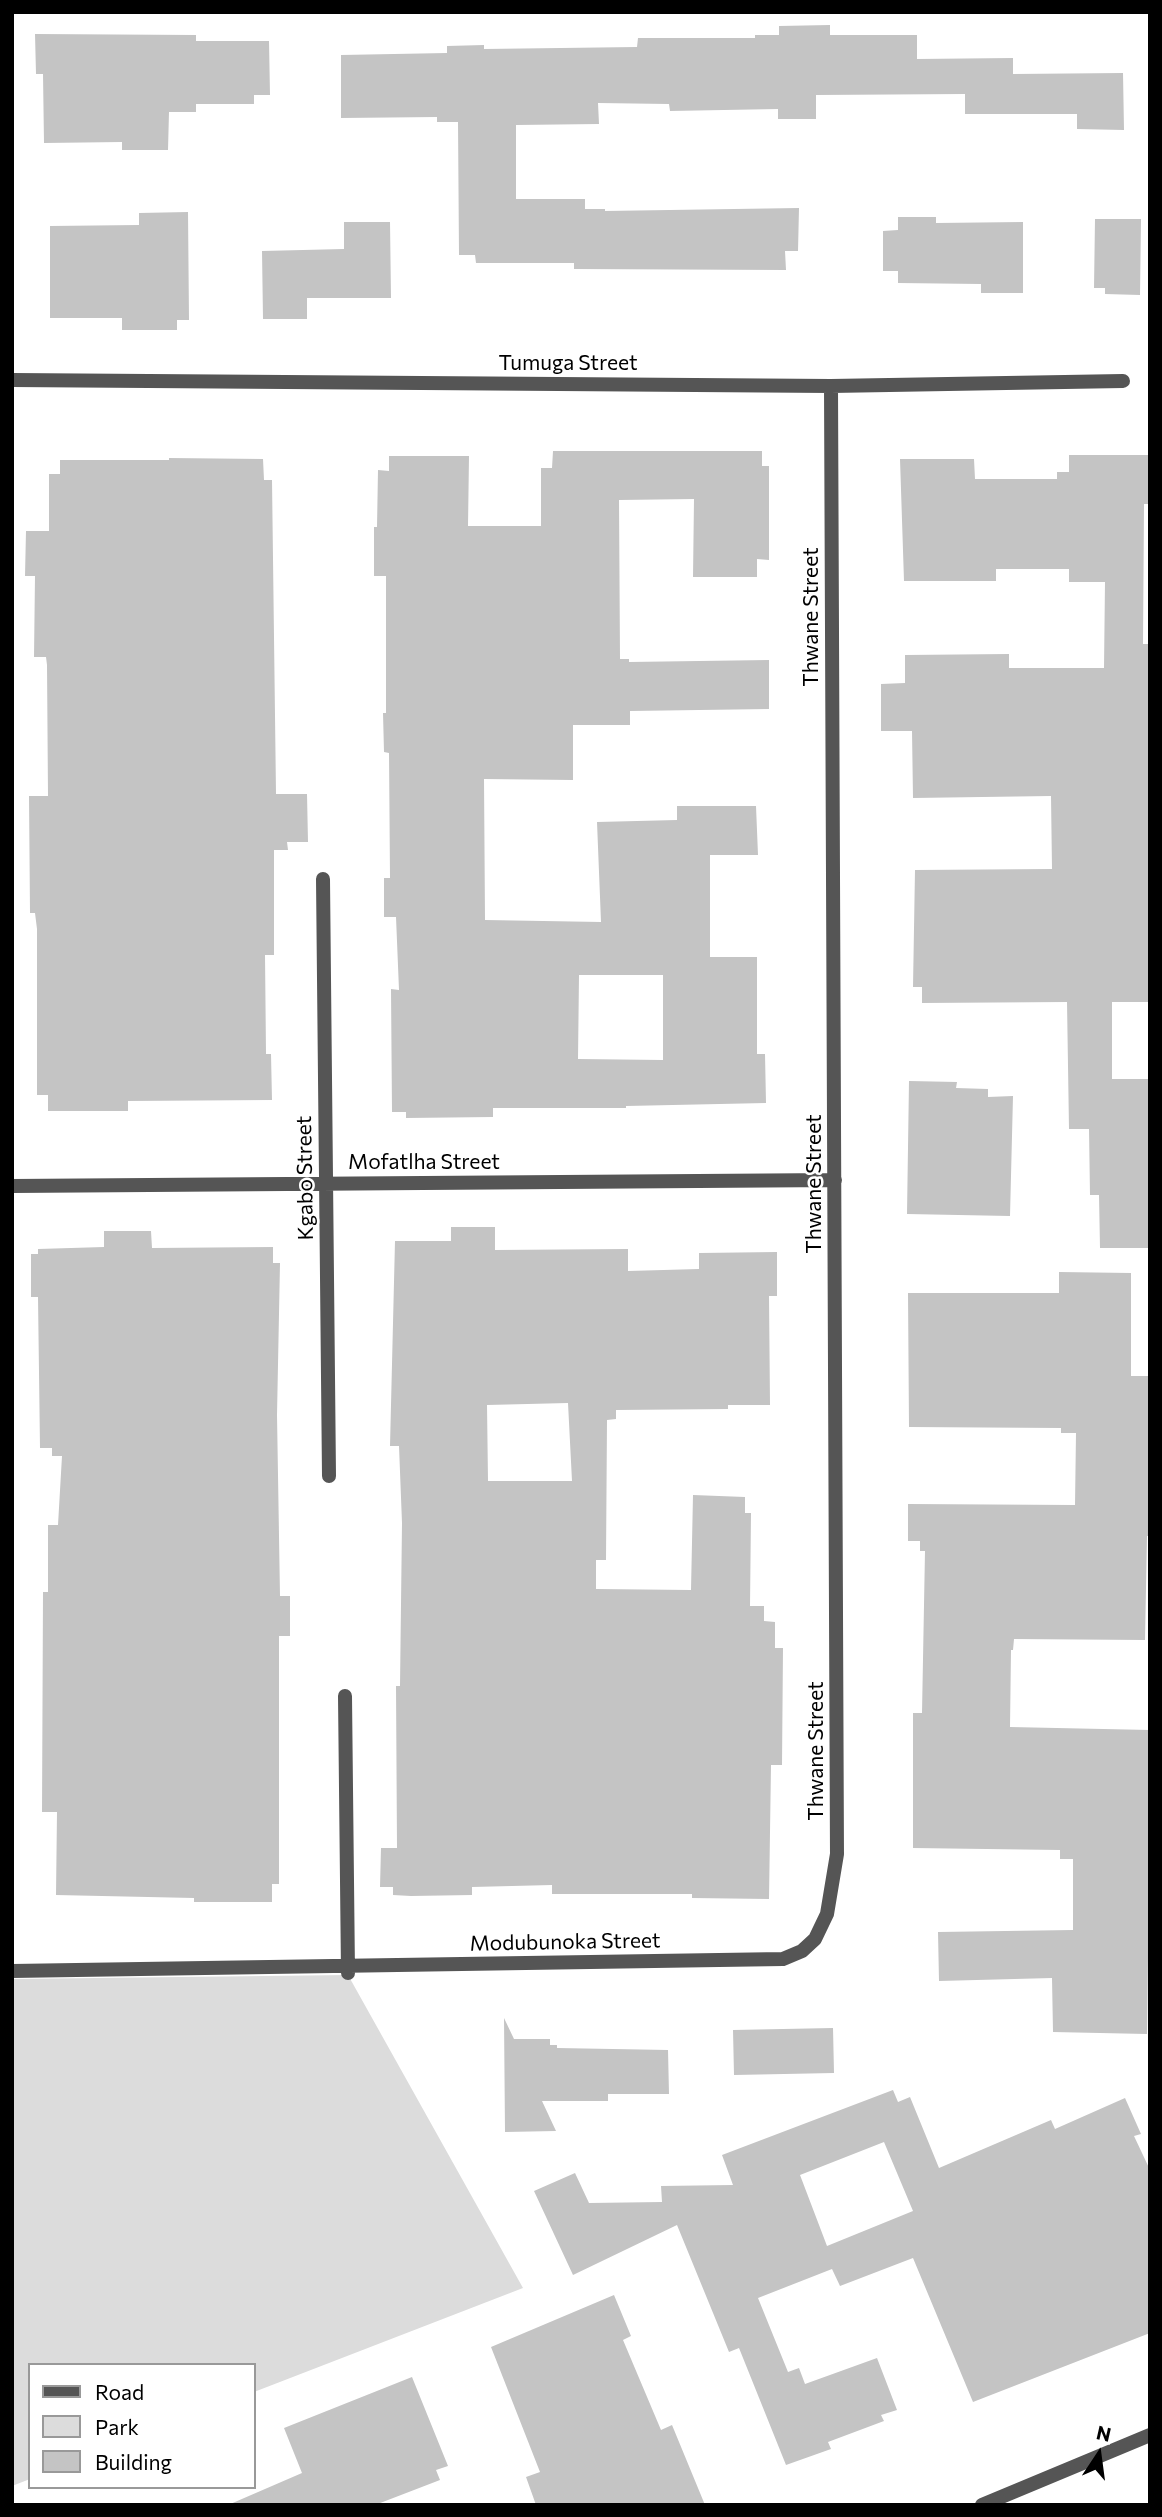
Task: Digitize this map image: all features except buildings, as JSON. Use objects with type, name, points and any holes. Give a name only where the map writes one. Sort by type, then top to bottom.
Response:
[{"type":"street","name":"Tumuga Street","points":[[12,380],[831,386],[1123,381]]},
{"type":"street","name":"Thwane Street","points":[[783,1959],[802,1951],[815,1939],[827,1914],[837,1854],[831,386]]},
{"type":"street","name":"Kgabo Street","points":[[323,879],[329,1476]]},
{"type":"street","name":"Mofatlha Street","points":[[12,1186],[835,1180]]},
{"type":"street","points":[[345,1696],[348,1970]]},
{"type":"street","name":"Modubunoka Street","points":[[12,1971],[348,1970],[783,1959]]},
{"type":"street","points":[[982,2505],[1150,2435]]},
{"type":"green space","points":[[348,1975],[523,2288],[256,2391],[256,2363],[28,2363],[28,2480],[12,2486],[12,1979]]}]
